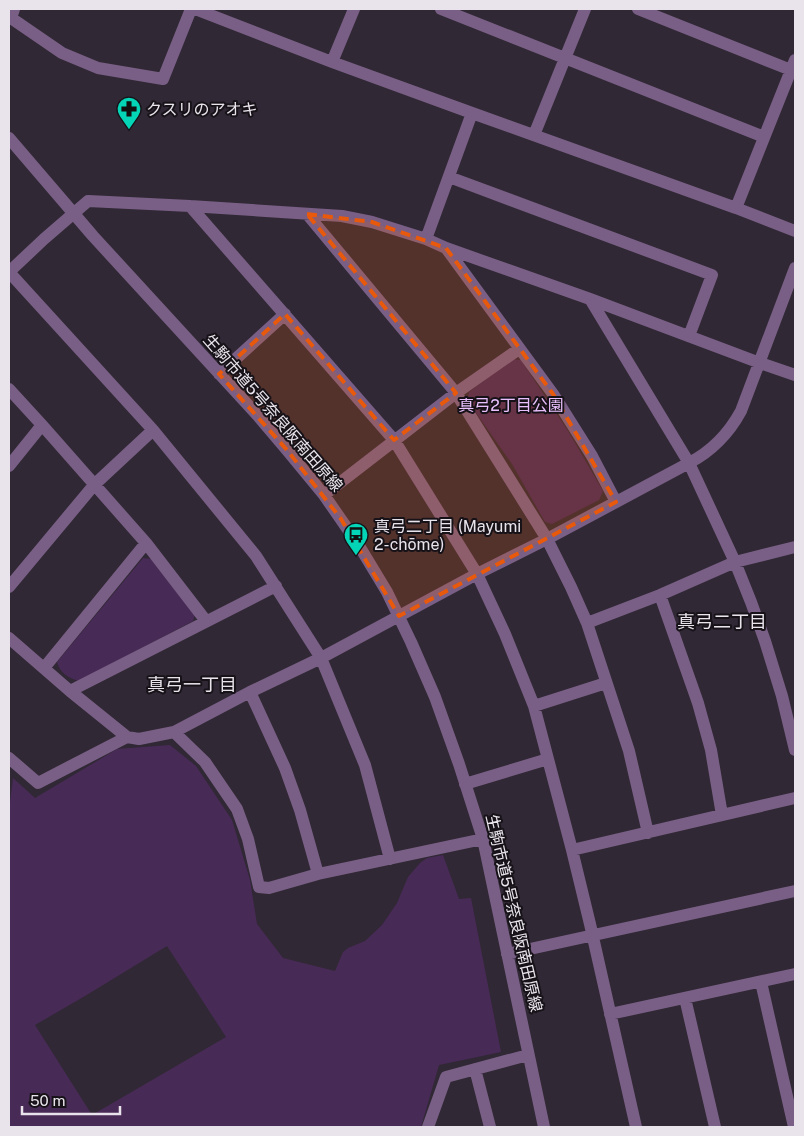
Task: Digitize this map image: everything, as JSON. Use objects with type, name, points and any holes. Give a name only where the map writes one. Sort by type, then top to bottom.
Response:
[{"type":"street","points":[[14,9],[11,18],[62,52],[98,68],[163,80],[191,9]]},
{"type":"street","points":[[195,9],[332,62],[795,231]]},
{"type":"street","points":[[332,62],[354,9]]},
{"type":"street","points":[[442,9],[764,137]]},
{"type":"street","points":[[534,135],[585,9]]},
{"type":"street","points":[[638,9],[793,65],[736,208]]},
{"type":"street","points":[[426,239],[472,113]]},
{"type":"street","name":"生駒市道5号奈良阪南田原線","points":[[9,138],[73,214],[287,450],[324,495],[387,592],[435,697],[466,784],[483,839],[544,1127]]},
{"type":"street","points":[[449,177],[712,275],[689,336]]},
{"type":"street","points":[[390,859],[364,765],[321,658],[276,586],[256,556],[153,430],[9,272],[88,201],[342,216],[372,222],[426,239],[446,248],[795,375]]},
{"type":"street","points":[[190,206],[394,440],[477,574],[505,634],[534,706],[593,935],[636,1127]]},
{"type":"street","points":[[307,214],[456,393],[547,539],[587,623],[629,751],[648,833]]},
{"type":"street","points":[[446,248],[554,394],[592,456],[616,502]]},
{"type":"street","points":[[9,638],[70,692],[127,737],[139,739],[174,732],[250,692],[321,658],[477,574],[547,539],[708,451],[733,426],[741,411],[795,268]]},
{"type":"street","points":[[590,299],[689,463],[735,562],[765,641],[782,696],[795,750]]},
{"type":"street","points":[[219,374],[285,314]]},
{"type":"street","points":[[324,495],[456,393],[519,349]]},
{"type":"street","points":[[9,389],[146,543],[206,621]]},
{"type":"street","points":[[9,466],[42,424]]},
{"type":"street","points":[[9,587],[94,485],[153,430]]},
{"type":"street","points":[[44,668],[146,543]]},
{"type":"street","points":[[587,623],[660,595],[735,562],[795,547]]},
{"type":"street","points":[[70,692],[276,586]]},
{"type":"street","points":[[660,595],[689,676],[711,750],[722,815]]},
{"type":"street","points":[[534,706],[606,683]]},
{"type":"street","points":[[250,692],[285,768],[300,810],[318,874]]},
{"type":"street","points":[[174,732],[205,762],[237,809],[248,838],[259,887],[269,888],[318,874],[483,839]]},
{"type":"street","points":[[9,758],[38,783],[127,737]]},
{"type":"street","points":[[466,784],[548,759]]},
{"type":"street","points":[[572,850],[795,798]]},
{"type":"street","points":[[507,954],[795,891]]},
{"type":"street","points":[[610,1014],[795,974]]},
{"type":"street","points":[[761,982],[794,1127]]},
{"type":"street","points":[[685,998],[715,1127]]},
{"type":"street","points":[[428,1127],[446,1077],[528,1055]]},
{"type":"street","points":[[475,1069],[490,1127]]},
{"type":"highlighted area","points":[[307,214],[372,222],[446,248],[553,394],[616,502],[399,616],[341,519],[287,450],[219,374],[285,314],[394,440],[456,393]]},
{"type":"green space","name":"真弓2丁目公園","points":[[512,359],[521,360],[568,431],[603,491],[599,500],[552,524],[545,522],[512,464],[467,400],[469,392]]},
{"type":"green space","points":[[143,558],[152,559],[195,614],[193,621],[79,681],[68,677],[62,672],[57,662]]},
{"type":"green space","points":[[170,745],[196,766],[232,820],[250,880],[257,924],[283,958],[335,971],[343,952],[365,941],[382,925],[397,903],[408,877],[420,863],[427,858],[443,855],[459,899],[471,898],[501,1052],[439,1065],[421,1127],[9,1127],[9,810],[13,778],[35,798],[117,749]],"holes":[[[167,946],[226,1037],[92,1115],[35,1025]]]},
{"type":"place","name":"クスリのアオキ","points":[[129,130]]},
{"type":"place","name":"真弓二丁目 (Mayumi 2-chōme)","points":[[356,556]]},
{"type":"district","name":"真弓二丁目","points":[[722,621]]},
{"type":"district","name":"真弓一丁目","points":[[192,684]]}]
